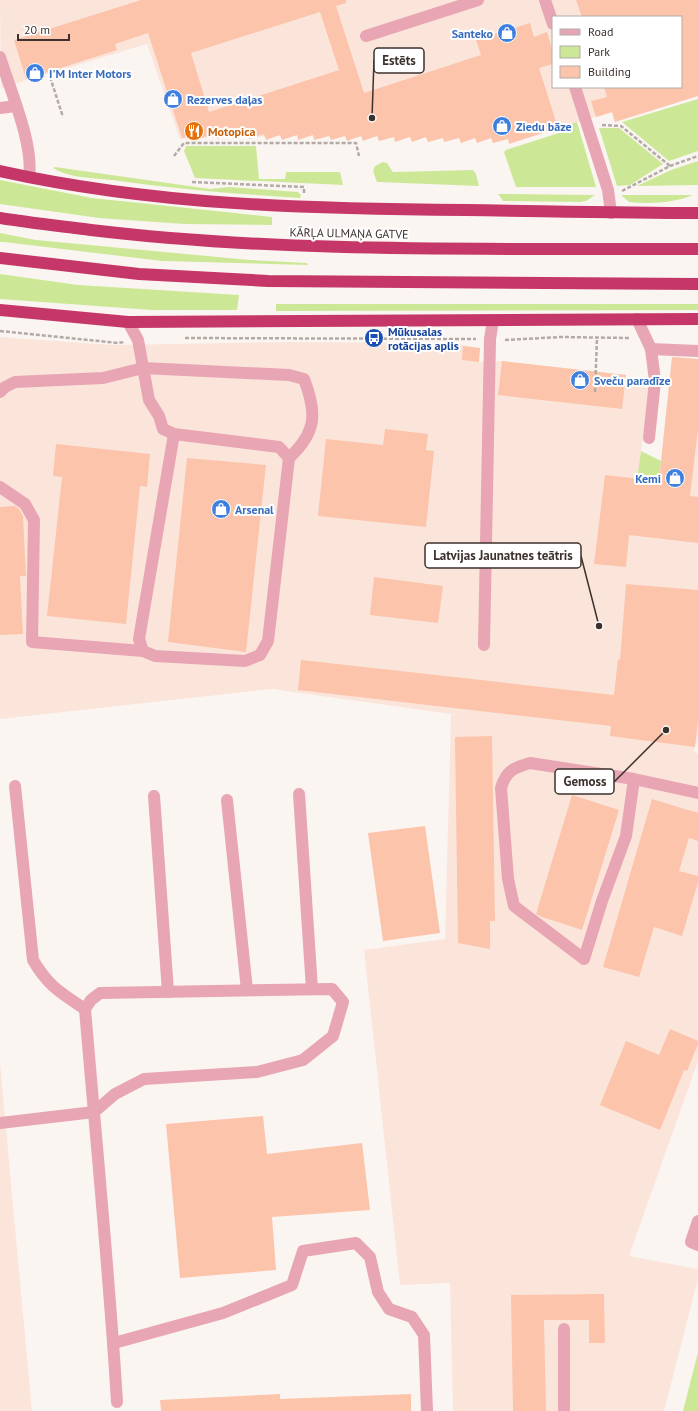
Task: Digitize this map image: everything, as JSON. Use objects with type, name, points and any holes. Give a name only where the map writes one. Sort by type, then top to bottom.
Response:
[{"type":"highway","points":[[0,171],[99,190],[201,202],[366,209],[698,214]]},
{"type":"highway","name":"KĀRĻA ULMAŅA GATVE","points":[[0,218],[146,236],[281,246],[381,248],[698,249]]},
{"type":"highway","points":[[0,258],[139,274],[268,281],[698,284]]},
{"type":"highway","points":[[0,310],[128,322],[698,319]]},
{"type":"lane","points":[[366,36],[478,0]]},
{"type":"lane","points":[[545,0],[552,21]]},
{"type":"lane","points":[[0,57],[16,106],[30,159],[29,177]]},
{"type":"lane","points":[[575,88],[608,190],[611,213]]},
{"type":"lane","points":[[0,108],[16,106]]},
{"type":"lane","points":[[637,319],[651,349],[655,381],[649,438]]},
{"type":"lane","points":[[484,646],[490,339],[493,320]]},
{"type":"lane","points":[[128,322],[138,340],[149,400],[159,416],[163,429],[174,434],[279,447],[289,458]]},
{"type":"lane","points":[[651,349],[698,350]]},
{"type":"lane","points":[[0,392],[5,387],[15,382],[103,378],[143,368],[290,375],[304,379],[313,401],[314,420],[303,446],[289,458],[268,641],[260,655],[245,661],[155,656],[144,651],[32,642],[34,520],[25,504],[0,487]]},
{"type":"lane","points":[[144,651],[139,639],[174,434]]},
{"type":"lane","points":[[634,779],[626,836],[602,901],[584,958],[514,906],[508,878],[501,788],[504,776],[516,767],[530,763],[634,779],[698,793]]},
{"type":"lane","points":[[15,786],[33,960],[42,976],[56,990],[85,1009]]},
{"type":"lane","points":[[299,794],[312,989]]},
{"type":"lane","points":[[154,796],[168,992]]},
{"type":"lane","points":[[227,800],[247,990]]},
{"type":"lane","points":[[0,1123],[94,1112],[115,1094],[144,1079],[258,1072],[303,1060],[333,1036],[343,1002],[332,989],[100,993],[91,1000],[85,1009],[94,1112],[114,1343],[117,1402]]},
{"type":"lane","points":[[698,1221],[691,1242],[698,1245]]},
{"type":"lane","points":[[114,1343],[223,1313],[292,1286],[303,1251],[356,1243],[370,1257],[378,1292],[389,1309],[412,1317],[424,1335],[427,1411]]},
{"type":"lane","points":[[564,1330],[564,1411]]},
{"type":"path","points":[[50,77],[63,117]]},
{"type":"path","points":[[588,124],[621,126],[670,166]]},
{"type":"path","points":[[174,156],[184,143],[356,143],[359,156]]},
{"type":"path","points":[[622,191],[670,166],[698,156]]},
{"type":"path","points":[[192,182],[304,187]]},
{"type":"path","points":[[595,392],[597,337]]},
{"type":"path","points":[[245,339],[645,338]]},
{"type":"shaded area","points":[[0,0],[698,0],[698,88],[561,127],[180,139],[147,44],[1,88]]},
{"type":"shaded area","points":[[0,337],[112,345],[291,342],[451,343],[480,348],[479,362],[502,361],[626,375],[625,386],[650,388],[631,523],[654,526],[672,357],[698,359],[698,735],[694,752],[698,754],[698,1061],[629,1256],[698,1269],[698,1279],[664,1411],[453,1411],[450,1283],[400,1285],[364,950],[445,939],[451,714],[272,689],[0,719]]},
{"type":"shaded area","points":[[0,1062],[17,1249],[32,1411],[0,1411]]},
{"type":"green space","points":[[698,99],[698,151],[669,161],[622,122]]},
{"type":"green space","points":[[577,122],[596,187],[516,187],[504,152],[506,150],[562,132],[561,127]]},
{"type":"green space","points":[[599,128],[619,128],[663,164],[630,185],[617,186]]},
{"type":"green space","points":[[186,146],[256,146],[259,179],[285,179],[286,172],[340,172],[343,185],[195,178],[184,151]]},
{"type":"green space","points":[[698,161],[698,185],[637,186],[671,170]]},
{"type":"green space","points":[[383,162],[387,163],[393,172],[473,170],[476,174],[479,186],[377,182],[373,171],[375,166]]},
{"type":"green space","points":[[55,167],[210,189],[229,187],[298,192],[301,195],[300,198],[159,186],[74,176],[53,168]]},
{"type":"green space","points":[[0,180],[92,198],[272,217],[272,225],[184,224],[99,218],[0,204]]},
{"type":"green space","points":[[498,194],[595,195],[586,201],[580,202],[503,201]]},
{"type":"green space","points":[[621,195],[693,195],[678,200],[645,203],[629,202]]},
{"type":"green space","points":[[0,233],[36,240],[250,260],[307,263],[308,265],[162,261],[0,242]]},
{"type":"green space","points":[[0,274],[78,285],[239,295],[237,310],[152,310],[0,299]]},
{"type":"green space","points":[[276,304],[698,304],[698,310],[276,311]]},
{"type":"green space","points":[[641,451],[661,461],[654,526],[631,524]]},
{"type":"green space","points":[[698,1352],[698,1411],[683,1411]]},
{"type":"building","points":[[141,0],[346,0],[346,3],[336,6],[364,93],[481,55],[476,40],[530,23],[534,37],[547,32],[552,49],[552,64],[539,68],[558,128],[509,144],[508,139],[493,143],[491,138],[477,143],[475,138],[461,143],[459,138],[444,142],[443,138],[428,142],[426,137],[412,142],[410,137],[395,142],[394,137],[379,141],[377,136],[363,141],[361,136],[347,141],[345,136],[331,140],[329,136],[314,140],[313,135],[298,140],[297,135],[282,140],[280,135],[266,140],[264,134],[249,139],[248,134],[233,139],[232,134],[217,139],[215,133],[201,138],[199,132],[182,138],[148,33],[115,44],[117,50],[26,79],[14,40]],"holes":[[[320,12],[339,70],[209,112],[191,53]]]},
{"type":"building","points":[[576,0],[698,0],[698,96],[615,122],[612,112],[596,117],[591,101],[607,97],[604,88],[682,88],[682,16],[582,16]]},
{"type":"building","points":[[463,346],[480,348],[479,362],[462,360]]},
{"type":"building","name":"Kemi","points":[[672,357],[698,359],[698,429],[690,496],[698,497],[698,543],[629,535],[626,567],[594,564],[605,475],[659,481]]},
{"type":"building","points":[[502,361],[626,375],[622,409],[498,395]]},
{"type":"building","points":[[385,429],[428,434],[426,450],[434,451],[426,527],[318,516],[326,439],[383,445]]},
{"type":"building","points":[[56,444],[150,454],[147,487],[140,486],[126,624],[47,616],[62,477],[53,476]]},
{"type":"building","points":[[187,458],[266,465],[246,652],[168,642]]},
{"type":"building","points":[[15,506],[19,509],[23,516],[26,576],[20,576],[23,634],[0,635],[0,507]]},
{"type":"building","points":[[374,577],[443,586],[438,623],[370,615]]},
{"type":"building","points":[[626,584],[698,590],[698,720],[695,747],[610,736],[611,726],[298,690],[301,660],[614,695],[618,659],[620,660]]},
{"type":"building","points":[[492,736],[495,921],[490,921],[490,949],[458,943],[455,737]]},
{"type":"building","points":[[572,795],[619,810],[582,930],[536,914]]},
{"type":"building","points":[[652,799],[698,813],[698,841],[689,838],[679,871],[698,876],[698,882],[682,936],[654,927],[639,977],[603,967]]},
{"type":"building","points":[[425,826],[440,933],[383,941],[368,833]]},
{"type":"building","points":[[670,1029],[698,1041],[698,1044],[687,1071],[684,1070],[660,1130],[600,1105],[626,1041],[659,1055]]},
{"type":"building","points":[[263,1116],[267,1154],[362,1143],[370,1210],[272,1217],[276,1270],[180,1278],[166,1124]]},
{"type":"building","points":[[604,1294],[605,1343],[589,1343],[589,1320],[544,1320],[546,1411],[513,1411],[511,1295]]},
{"type":"building","points":[[280,1394],[280,1399],[411,1394],[411,1411],[161,1411],[160,1400]]},
{"type":"place","name":"Santeko","points":[[507,33]]},
{"type":"place","name":"I'M Inter Motors","points":[[35,73]]},
{"type":"place","name":"Rezerves daļas","points":[[173,99]]},
{"type":"place","name":"Estēts","points":[[372,118]]},
{"type":"place","name":"Ziedu bāze","points":[[502,126]]},
{"type":"place","name":"Motopica","points":[[194,131]]},
{"type":"place","name":"Mūkusalas rotācijas aplis","points":[[374,338]]},
{"type":"place","name":"Sveču paradīze","points":[[580,380]]},
{"type":"place","name":"Kemi","points":[[675,478]]},
{"type":"place","name":"Arsenal","points":[[221,509]]},
{"type":"place","name":"Latvijas Jaunatnes teātris","points":[[599,626]]},
{"type":"place","name":"Gemoss","points":[[666,730]]}]
